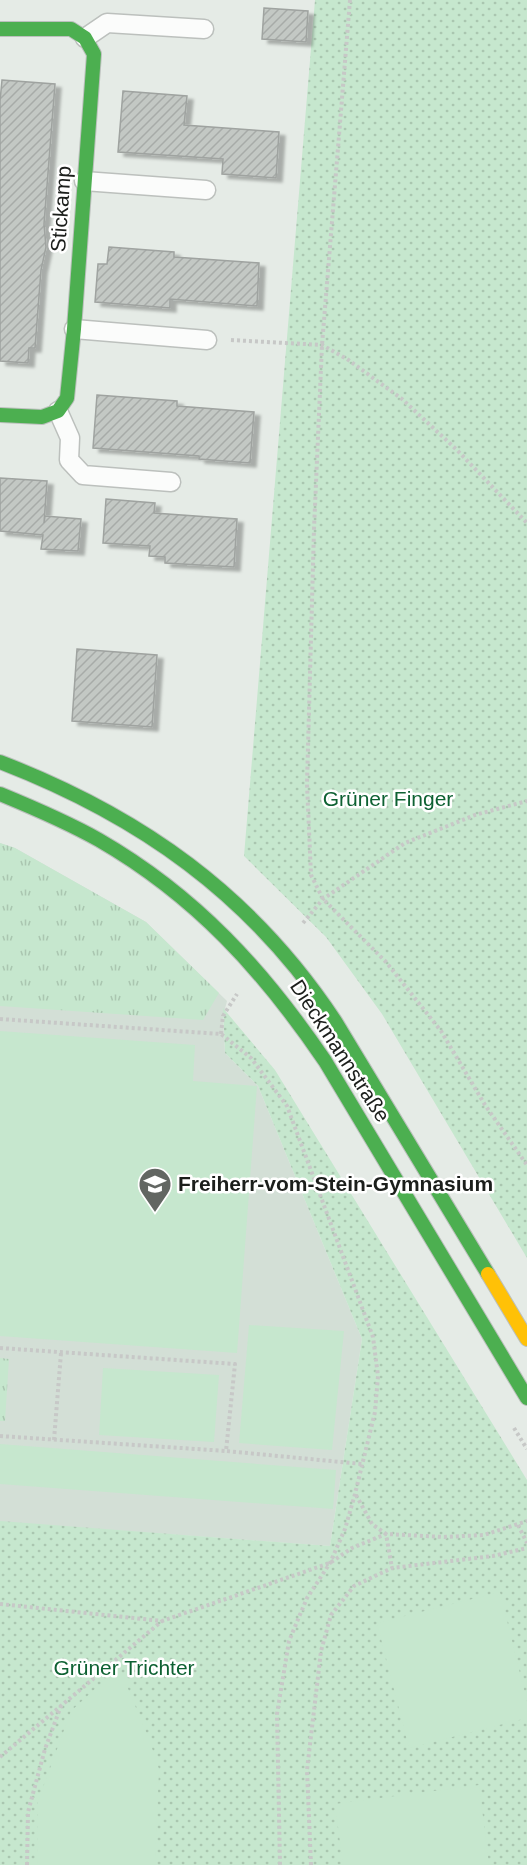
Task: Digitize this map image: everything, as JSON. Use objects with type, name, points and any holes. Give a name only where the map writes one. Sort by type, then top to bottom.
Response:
[{"type":"street","points":[[0,29],[72,29],[85,38]]},
{"type":"street","name":"Stickamp","points":[[58,411],[67,398],[74,329],[94,54],[85,38]]},
{"type":"street","points":[[0,414],[42,417],[58,411]]},
{"type":"street","name":"Dieckmannstraße","points":[[0,762],[68,789],[126,820],[223,891],[281,948],[332,1016],[527,1339]]},
{"type":"street","name":"Dieckmannstraße","points":[[0,794],[75,826],[145,867],[209,919],[259,970],[296,1017],[330,1069],[527,1398]]},
{"type":"lane","points":[[85,38],[107,23],[204,29]]},
{"type":"lane","points":[[84,181],[206,190]]},
{"type":"lane","points":[[74,329],[207,340]]},
{"type":"lane","points":[[58,411],[70,438],[69,460],[83,475],[171,482]]},
{"type":"path","points":[[350,0],[322,345],[308,784],[311,875],[323,898],[386,962],[441,1031],[485,1105],[527,1165]]},
{"type":"path","points":[[207,340],[322,345],[347,359],[402,399],[457,450],[527,523]]},
{"type":"path","points":[[301,925],[323,898],[405,843],[475,815],[527,801]]},
{"type":"path","points":[[221,1034],[223,1016],[241,988]]},
{"type":"path","points":[[0,1019],[221,1034],[251,1059],[287,1106],[373,1338],[378,1376],[375,1412],[356,1494],[345,1530],[330,1563],[307,1598],[289,1641],[277,1714],[280,1865]]},
{"type":"path","points":[[0,1348],[236,1364],[226,1451]]},
{"type":"path","points":[[54,1440],[61,1353]]},
{"type":"path","points":[[0,1436],[226,1451],[362,1464]]},
{"type":"path","points":[[356,1494],[372,1524],[386,1534],[392,1568]]},
{"type":"path","points":[[0,1757],[162,1621],[330,1563],[352,1548],[386,1534],[444,1537],[484,1535],[527,1521]]},
{"type":"path","points":[[311,1865],[308,1770],[321,1651],[331,1614],[354,1586],[392,1568],[493,1556],[527,1546],[518,1525]]},
{"type":"path","points":[[0,1604],[162,1621]]},
{"type":"path","points":[[27,1865],[28,1812],[45,1749],[61,1705]]},
{"type":"shaded area","name":"Freiherr-vom-Stein-Gymnasium","points":[[0,843],[15,848],[146,922],[227,1001],[223,1016],[225,1053],[258,1086],[362,1339],[330,1546],[0,1522]]},
{"type":"green space","name":"Grüner Finger","points":[[315,0],[527,0],[527,1258],[382,1014],[326,937],[244,856]]},
{"type":"green space","points":[[0,843],[15,848],[146,922],[219,993],[203,1020],[0,1006]]},
{"type":"green space","name":"Grüner Trichter","points":[[223,1008],[275,1070],[527,1480],[527,1865],[0,1865],[0,1521],[330,1546],[362,1339],[258,1086],[225,1053]]},
{"type":"green space","points":[[0,1031],[195,1045],[193,1081],[257,1086],[237,1353],[0,1336]]},
{"type":"green space","points":[[249,1325],[344,1331],[332,1450],[239,1443]]},
{"type":"green space","points":[[0,1358],[9,1359],[5,1421],[0,1421]]},
{"type":"green space","points":[[103,1368],[219,1375],[214,1442],[99,1435]]},
{"type":"green space","points":[[0,1444],[336,1470],[333,1509],[0,1484]]},
{"type":"green space","points":[[500,1592],[527,1702],[527,1718],[409,1748],[377,1623]]},
{"type":"green space","points":[[119,1667],[159,1769],[155,1865],[37,1865],[38,1801],[71,1711]]},
{"type":"green space","points":[[479,1785],[489,1865],[343,1865],[335,1804]]},
{"type":"building","points":[[264,8],[308,11],[306,42],[262,39]]},
{"type":"building","points":[[2,80],[55,84],[44,224],[46,247],[41,270],[35,348],[29,348],[28,363],[0,361],[0,101]]},
{"type":"building","points":[[123,91],[187,96],[184,125],[279,132],[276,178],[222,174],[223,159],[118,152]]},
{"type":"building","points":[[109,247],[174,252],[174,257],[259,263],[257,306],[170,299],[170,308],[95,302],[98,264],[107,264]]},
{"type":"building","points":[[97,395],[177,401],[177,406],[254,412],[250,463],[199,459],[199,456],[93,448]]},
{"type":"building","points":[[0,478],[47,481],[44,523],[45,516],[81,519],[78,551],[41,549],[43,535],[0,531]]},
{"type":"building","points":[[106,499],[155,503],[154,513],[237,519],[234,567],[165,563],[165,557],[149,556],[150,546],[103,543]]},
{"type":"building","points":[[77,649],[157,655],[152,727],[72,721]]},
{"type":"traffic: fast","points":[[0,29],[71,29],[85,38],[94,54],[67,398],[58,411],[42,417],[0,415]]},
{"type":"traffic: fast","points":[[0,762],[100,807],[145,834],[188,864],[229,897],[267,935],[302,976],[335,1021],[488,1274]]},
{"type":"traffic: fast","points":[[0,794],[75,827],[134,862],[167,885],[197,911],[252,966],[325,1061],[527,1398]]},
{"type":"traffic: slow","points":[[488,1274],[527,1339]]},
{"type":"place","name":"Freiherr-vom-Stein-Gymnasium","points":[[155,1213]]}]
